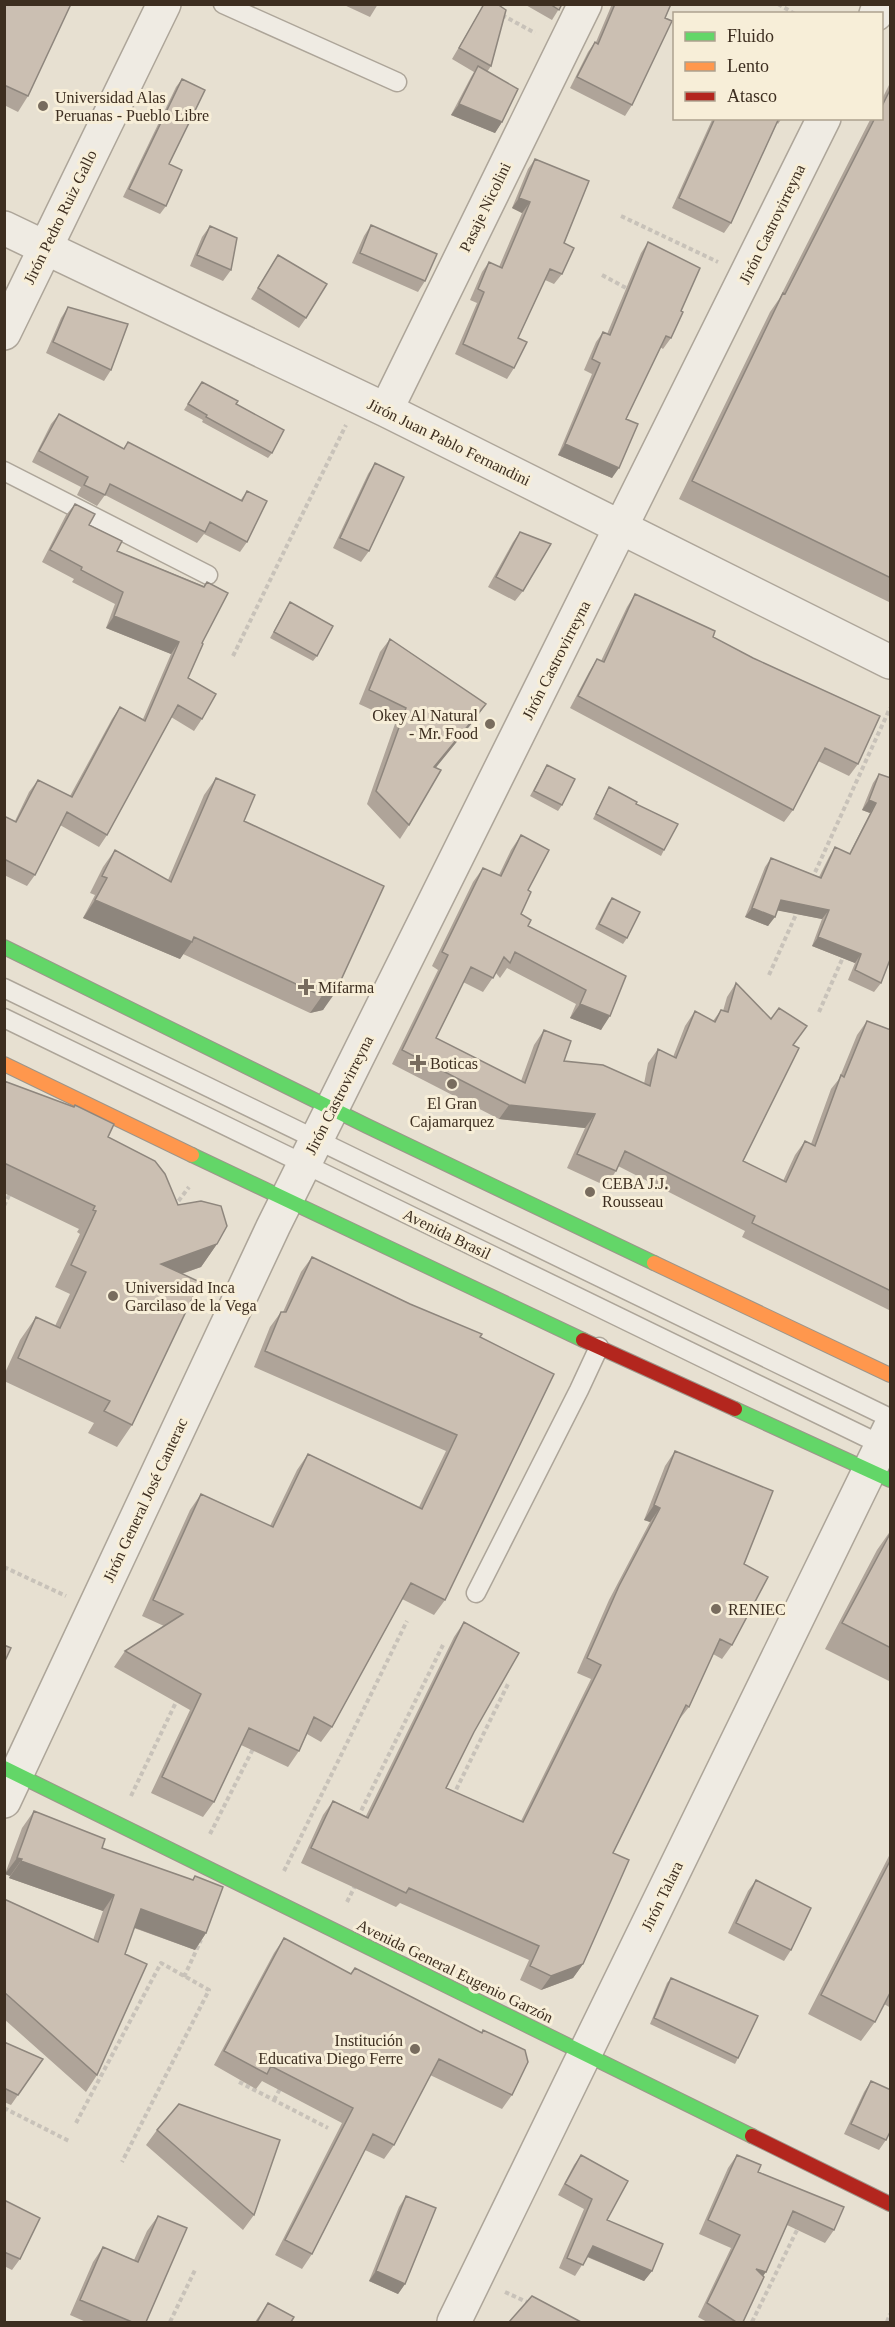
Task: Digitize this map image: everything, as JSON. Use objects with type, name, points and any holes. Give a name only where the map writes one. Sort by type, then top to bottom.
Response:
[{"type":"main road","points":[[4,947],[332,1108],[891,1374]]},
{"type":"main road","points":[[4,1064],[599,1347],[886,1449]]},
{"type":"main road","name":"Avenida General Eugenio Garzón","points":[[9,1781],[117,1824],[891,2204]]},
{"type":"street","name":"Jirón Pedro Ruiz Gallo","points":[[4,333],[164,4]]},
{"type":"street","name":"Pasaje Nicolini","points":[[373,404],[564,48],[585,4]]},
{"type":"street","name":"Jirón Castrovirreyna","points":[[287,1200],[823,120]]},
{"type":"street","name":"Jirón Juan Pablo Fernandini","points":[[4,228],[373,404],[891,662]]},
{"type":"street","name":"Jirón General José Canterac","points":[[9,1781],[94,1610],[287,1200]]},
{"type":"street","name":"Jirón Talara","points":[[454,2322],[886,1449]]},
{"type":"lane","points":[[223,4],[397,82]]},
{"type":"lane","points":[[4,471],[208,575]]},
{"type":"lane","name":"Avenida Brasil","points":[[4,988],[310,1153],[886,1449]]},
{"type":"lane","name":"Avenida Brasil","points":[[4,1018],[310,1153],[886,1449]]},
{"type":"lane","points":[[476,1593],[599,1347]]},
{"type":"path","points":[[778,4],[792,12]]},
{"type":"path","points":[[501,15],[564,48]]},
{"type":"path","points":[[621,216],[746,276]]},
{"type":"path","points":[[602,275],[633,292]]},
{"type":"path","points":[[233,656],[373,404]]},
{"type":"path","points":[[808,888],[891,708]]},
{"type":"path","points":[[769,975],[798,910]]},
{"type":"path","points":[[819,1012],[847,947]]},
{"type":"path","points":[[4,1206],[14,1185]]},
{"type":"path","points":[[4,1567],[94,1610]]},
{"type":"path","points":[[270,1898],[407,1621]]},
{"type":"path","points":[[355,1823],[443,1646]]},
{"type":"path","points":[[448,1806],[508,1684]]},
{"type":"path","points":[[117,1824],[178,1698]]},
{"type":"path","points":[[196,1862],[255,1745]]},
{"type":"path","points":[[334,1930],[359,1877]]},
{"type":"path","points":[[184,1977],[202,1938]]},
{"type":"path","points":[[76,2123],[161,1963],[209,1990],[122,2162]]},
{"type":"path","points":[[274,2100],[284,2080]]},
{"type":"path","points":[[239,2082],[328,2128]]},
{"type":"path","points":[[4,2108],[69,2141]]},
{"type":"path","points":[[752,2322],[802,2221]]},
{"type":"path","points":[[170,2322],[196,2268]]},
{"type":"path","points":[[475,2278],[540,2308]]},
{"type":"path","points":[[886,2322],[891,2314]]},
{"type":"building","points":[[4,4],[71,4],[28,96],[4,85]]},
{"type":"building","points":[[484,4],[497,4],[506,10],[491,66],[459,48]]},
{"type":"building","points":[[550,4],[562,4],[559,10]]},
{"type":"building","points":[[615,4],[671,4],[665,18],[672,21],[632,105],[577,77],[595,42],[598,44]]},
{"type":"building","points":[[478,66],[518,89],[502,122],[459,104]]},
{"type":"building","points":[[182,79],[205,90],[169,164],[182,170],[166,206],[129,189]]},
{"type":"building","points":[[891,88],[891,578],[692,481],[783,293],[785,294],[874,120],[883,120],[883,104]]},
{"type":"building","points":[[714,120],[778,120],[731,223],[679,198]]},
{"type":"building","points":[[535,159],[589,181],[564,243],[574,248],[562,274],[550,269],[518,338],[527,342],[514,368],[463,344],[484,292],[478,289],[489,262],[502,268],[530,202],[519,198]]},
{"type":"building","points":[[371,225],[437,254],[425,281],[360,253]]},
{"type":"building","points":[[210,226],[237,238],[231,270],[197,255]]},
{"type":"building","points":[[648,242],[700,268],[671,338],[666,336],[626,419],[638,424],[619,468],[565,444],[600,363],[592,359],[603,332],[610,335]]},
{"type":"building","points":[[278,255],[327,284],[306,318],[258,288]]},
{"type":"building","points":[[68,307],[128,324],[111,370],[53,342]]},
{"type":"building","points":[[202,382],[238,401],[236,404],[284,430],[272,453],[206,417],[207,415],[188,404]]},
{"type":"building","points":[[59,414],[124,449],[128,442],[242,501],[247,491],[267,501],[247,542],[210,522],[205,532],[110,484],[105,495],[84,485],[88,477],[39,451]]},
{"type":"building","points":[[375,463],[404,477],[369,551],[340,538]]},
{"type":"building","points":[[75,504],[95,514],[89,525],[122,541],[117,551],[204,587],[207,582],[228,593],[202,643],[188,678],[216,694],[202,719],[178,705],[107,835],[67,812],[35,875],[4,859],[4,816],[16,822],[38,780],[72,797],[120,707],[145,721],[179,642],[114,616],[123,592],[81,570],[82,567],[50,550]]},
{"type":"building","points":[[520,532],[551,544],[523,591],[496,577]]},
{"type":"building","points":[[635,594],[715,631],[713,637],[753,658],[880,716],[858,764],[825,748],[793,810],[578,696],[597,659],[604,662]]},
{"type":"building","points":[[290,602],[333,626],[317,656],[274,632]]},
{"type":"building","points":[[390,639],[486,704],[434,767],[441,770],[409,825],[376,791],[406,708],[369,690]]},
{"type":"building","points":[[547,765],[575,779],[562,805],[534,791]]},
{"type":"building","points":[[879,774],[891,778],[891,957],[881,983],[855,970],[861,954],[818,937],[829,910],[781,900],[775,917],[752,908],[771,858],[821,878],[835,847],[850,854],[876,803],[869,800]]},
{"type":"building","points":[[216,778],[255,795],[244,821],[384,886],[335,993],[322,996],[194,937],[192,942],[95,900],[107,878],[102,876],[115,850],[171,882]]},
{"type":"building","points":[[609,787],[637,802],[636,804],[678,824],[664,850],[596,814]]},
{"type":"building","points":[[521,835],[549,850],[528,890],[531,892],[521,914],[531,920],[528,926],[626,976],[610,1016],[580,1004],[586,990],[515,952],[510,963],[504,957],[493,978],[471,967],[436,1038],[525,1083],[544,1030],[571,1041],[564,1061],[603,1065],[650,1086],[658,1049],[676,1058],[695,1011],[715,1022],[721,1010],[728,1012],[736,983],[771,1019],[779,1008],[807,1026],[793,1045],[799,1048],[743,1161],[786,1182],[805,1141],[815,1146],[841,1075],[844,1077],[867,1021],[891,1030],[891,1291],[752,1223],[755,1216],[625,1151],[616,1171],[577,1154],[595,1114],[509,1105],[402,1050],[448,955],[442,952],[483,868],[501,876]]},
{"type":"building","points":[[612,898],[640,912],[627,938],[599,924]]},
{"type":"building","name":"Universidad Inca Garcilaso de la Vega","points":[[4,1081],[74,1107],[75,1105],[114,1124],[108,1137],[155,1161],[165,1174],[178,1205],[201,1201],[221,1206],[227,1226],[217,1244],[161,1264],[200,1282],[132,1425],[104,1411],[110,1401],[18,1358],[36,1317],[60,1328],[86,1272],[71,1265],[96,1211],[93,1210],[95,1206],[4,1163]]},
{"type":"building","points":[[312,1257],[410,1304],[482,1334],[480,1337],[554,1374],[445,1600],[411,1583],[332,1727],[314,1717],[299,1751],[249,1728],[214,1802],[162,1777],[201,1694],[125,1651],[183,1614],[153,1600],[201,1494],[273,1527],[308,1454],[422,1509],[457,1435],[265,1351],[281,1312],[286,1312]]},
{"type":"building","points":[[675,1451],[773,1491],[744,1564],[768,1577],[732,1645],[720,1639],[689,1707],[686,1705],[613,1853],[629,1860],[583,1964],[551,1976],[530,1966],[539,1946],[409,1888],[406,1893],[311,1848],[333,1801],[368,1818],[464,1622],[519,1653],[474,1732],[446,1788],[523,1822],[601,1665],[587,1658],[619,1586],[660,1508],[654,1505]]},
{"type":"building","points":[[891,1532],[891,1648],[842,1623]]},
{"type":"building","points":[[4,1645],[11,1648],[4,1663]]},
{"type":"building","points":[[34,1811],[105,1839],[102,1848],[193,1880],[195,1876],[223,1887],[206,1933],[141,1909],[125,1954],[147,1964],[97,2075],[4,1992],[4,1899],[98,1942],[114,1895],[17,1858]]},
{"type":"building","points":[[891,1859],[891,1991],[875,2022],[821,1995]]},
{"type":"building","points":[[756,1880],[811,1908],[791,1950],[736,1923]]},
{"type":"building","points":[[284,1938],[351,1974],[355,1968],[482,2033],[483,2030],[525,2050],[528,2062],[512,2095],[439,2059],[394,2145],[373,2134],[312,2254],[285,2240],[353,2108],[271,2066],[267,2074],[224,2051]]},
{"type":"building","points":[[671,1978],[758,2016],[738,2058],[654,2018]]},
{"type":"building","points":[[4,2042],[43,2059],[18,2095],[4,2088]]},
{"type":"building","points":[[871,2081],[891,2090],[891,2130],[886,2140],[851,2124]]},
{"type":"building","points":[[179,2104],[280,2140],[254,2215],[157,2130]]},
{"type":"building","points":[[581,2155],[628,2181],[607,2220],[663,2244],[652,2271],[593,2246],[583,2265],[567,2258],[592,2199],[565,2184]]},
{"type":"building","points":[[737,2155],[761,2165],[758,2172],[844,2207],[834,2230],[793,2211],[766,2272],[756,2269],[764,2277],[743,2322],[736,2322],[707,2303],[740,2235],[708,2220]]},
{"type":"building","points":[[406,2196],[436,2208],[405,2284],[376,2271]]},
{"type":"building","points":[[4,2200],[40,2218],[20,2259],[4,2252]]},
{"type":"building","points":[[158,2216],[187,2228],[146,2322],[132,2322],[80,2300],[103,2247],[138,2262]]},
{"type":"building","points":[[532,2296],[581,2322],[509,2322]]},
{"type":"building","points":[[268,2303],[294,2317],[291,2322],[257,2322]]},
{"type":"traffic: fast","points":[[4,947],[367,1126],[654,1263]]},
{"type":"traffic: fast","points":[[192,1155],[583,1340]]},
{"type":"traffic: fast","points":[[735,1409],[890,1480]]},
{"type":"traffic: fast","points":[[4,1768],[752,2136]]},
{"type":"traffic: slow","points":[[4,1064],[192,1155]]},
{"type":"traffic: slow","points":[[654,1263],[890,1375]]},
{"type":"traffic: jam","points":[[583,1340],[735,1409]]},
{"type":"traffic: jam","points":[[752,2136],[890,2204]]},
{"type":"place","name":"Universidad Alas Peruanas - Pueblo Libre","points":[[43,106]]},
{"type":"place","name":"Okey Al Natural - Mr. Food","points":[[490,724]]},
{"type":"place","name":"Mifarma","points":[[306,987]]},
{"type":"place","name":"Boticas","points":[[418,1063]]},
{"type":"place","name":"El Gran Cajamarquez","points":[[452,1084]]},
{"type":"place","name":"CEBA J.J. Rousseau","points":[[590,1192]]},
{"type":"place","name":"Universidad Inca Garcilaso de la Vega","points":[[113,1296]]},
{"type":"place","name":"RENIEC","points":[[716,1609]]},
{"type":"place","name":"Institución Educativa Diego Ferre","points":[[415,2049]]}]
